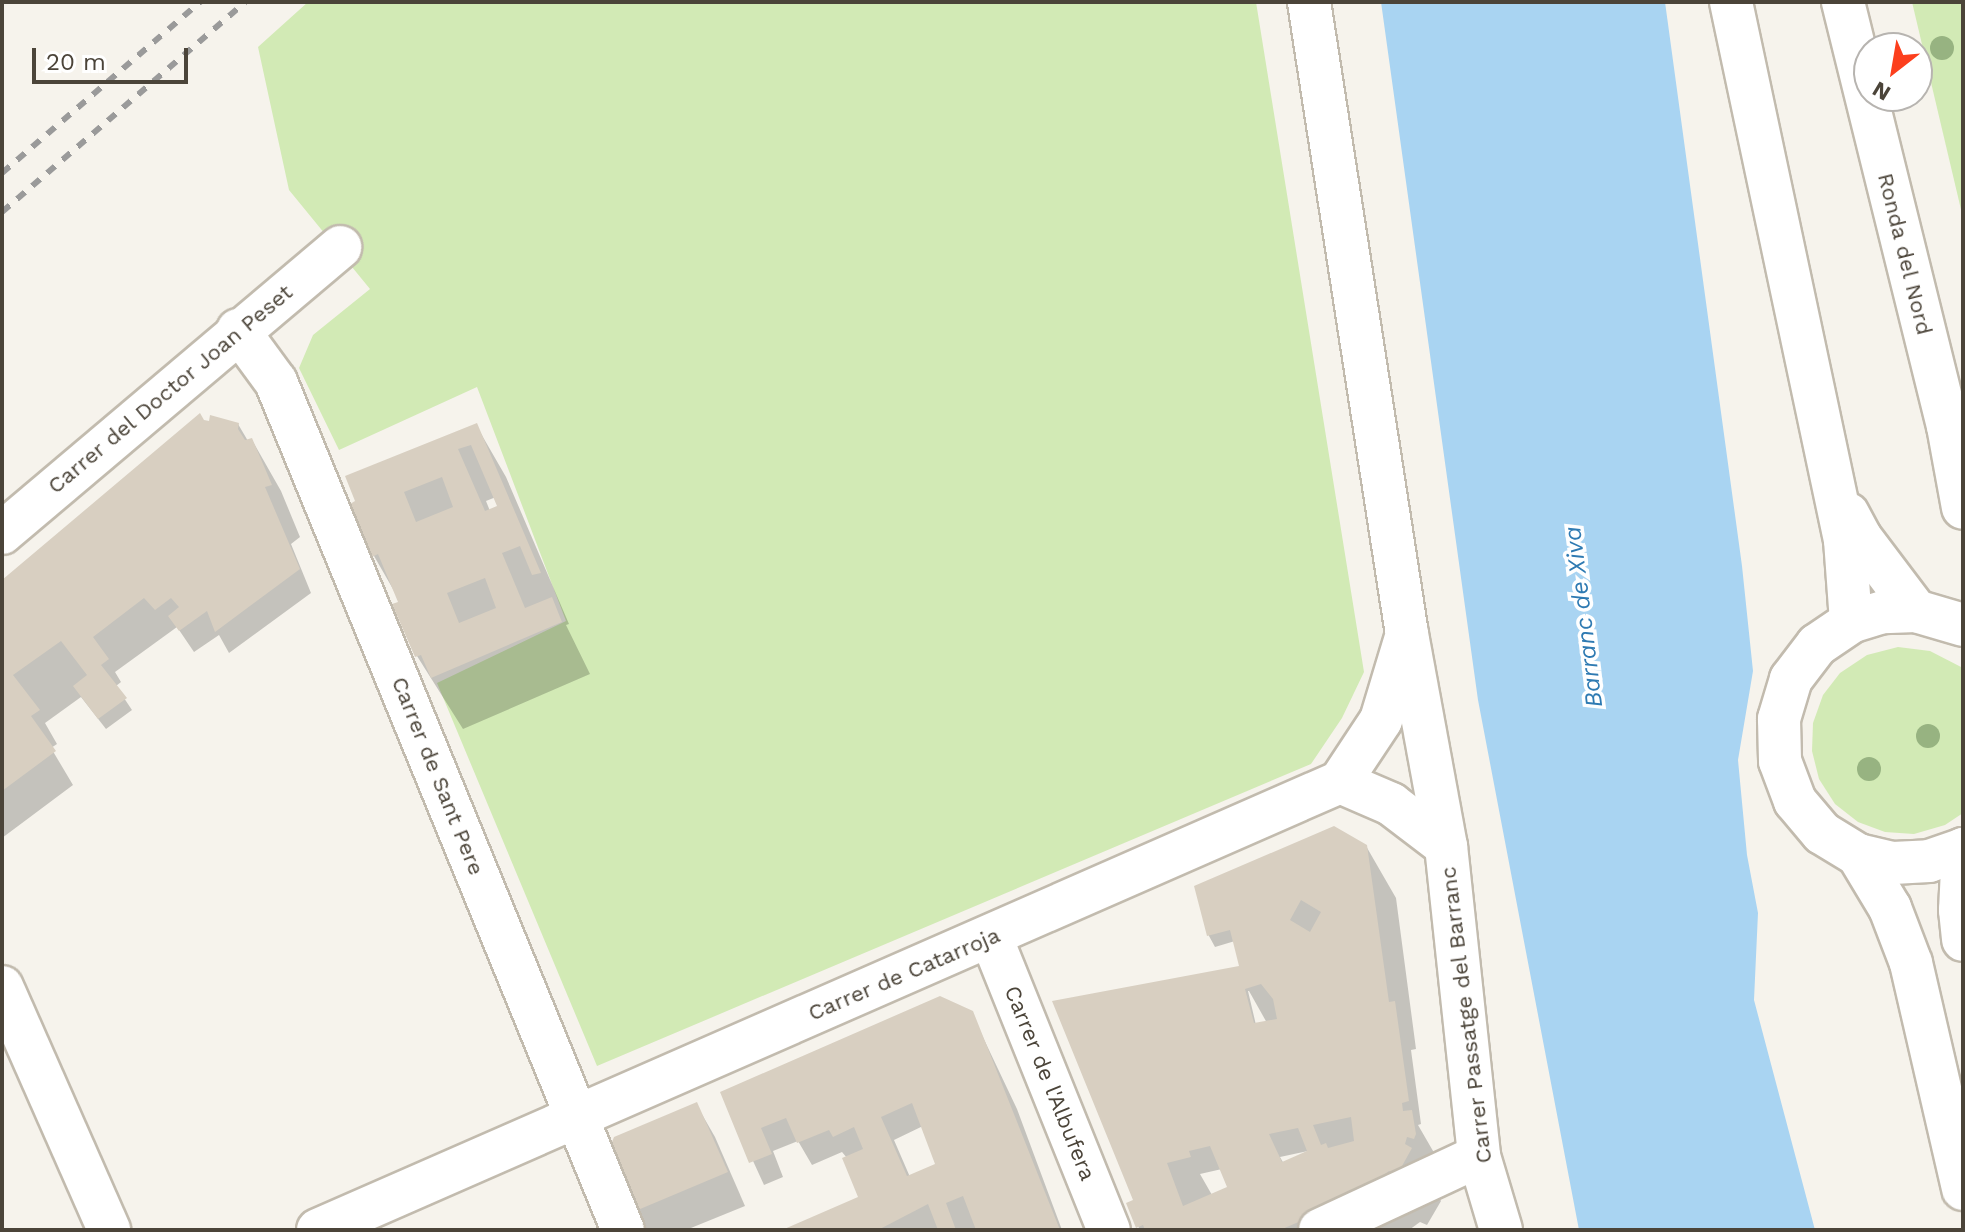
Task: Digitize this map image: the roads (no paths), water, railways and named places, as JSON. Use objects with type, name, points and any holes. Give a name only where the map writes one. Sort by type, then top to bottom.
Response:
[{"type":"street","points":[[1731,2],[1845,540],[1851,622]]},
{"type":"street","name":"Ronda del Nord","points":[[1843,2],[1955,430],[1963,508]]},
{"type":"street","name":"Carrer Passatge del Barranc","points":[[1310,10],[1407,634],[1446,846],[1479,1156],[1501,1230]]},
{"type":"street","name":"Carrer del Doctor Joan Peset","points":[[2,533],[238,330],[340,247]]},
{"type":"street","name":"Carrer de Sant Pere","points":[[238,330],[276,382],[579,1115],[623,1230]]},
{"type":"street","points":[[1835,492],[1860,537],[1916,611]]},
{"type":"street","points":[[1963,625],[1916,611],[1883,612],[1851,622],[1817,645],[1791,679],[1779,719],[1780,761],[1795,801],[1822,833],[1858,855],[1893,863],[1929,861],[1963,849],[1960,910],[1963,940]]},
{"type":"street","points":[[1340,782],[1381,720],[1407,634]]},
{"type":"street","name":"Carrer Passatge del Barranc","points":[[1340,782],[1391,804],[1446,846]]},
{"type":"street","name":"Carrer de Catarroja","points":[[318,1230],[1340,782]]},
{"type":"street","points":[[1858,855],[1890,908],[1911,963],[1963,1189]]},
{"type":"street","name":"Carrer de l'Albufera","points":[[991,937],[1109,1230]]},
{"type":"street","points":[[2,987],[109,1230]]},
{"type":"street","points":[[1320,1230],[1479,1156]]},
{"type":"water","name":"Barranc de Xiva","points":[[1381,2],[1665,2],[1742,566],[1753,671],[1738,760],[1747,855],[1758,913],[1754,1000],[1815,1230],[1579,1230],[1478,700]]},
{"type":"railway","points":[[2,173],[200,2]]},
{"type":"railway","points":[[2,212],[245,2]]}]
